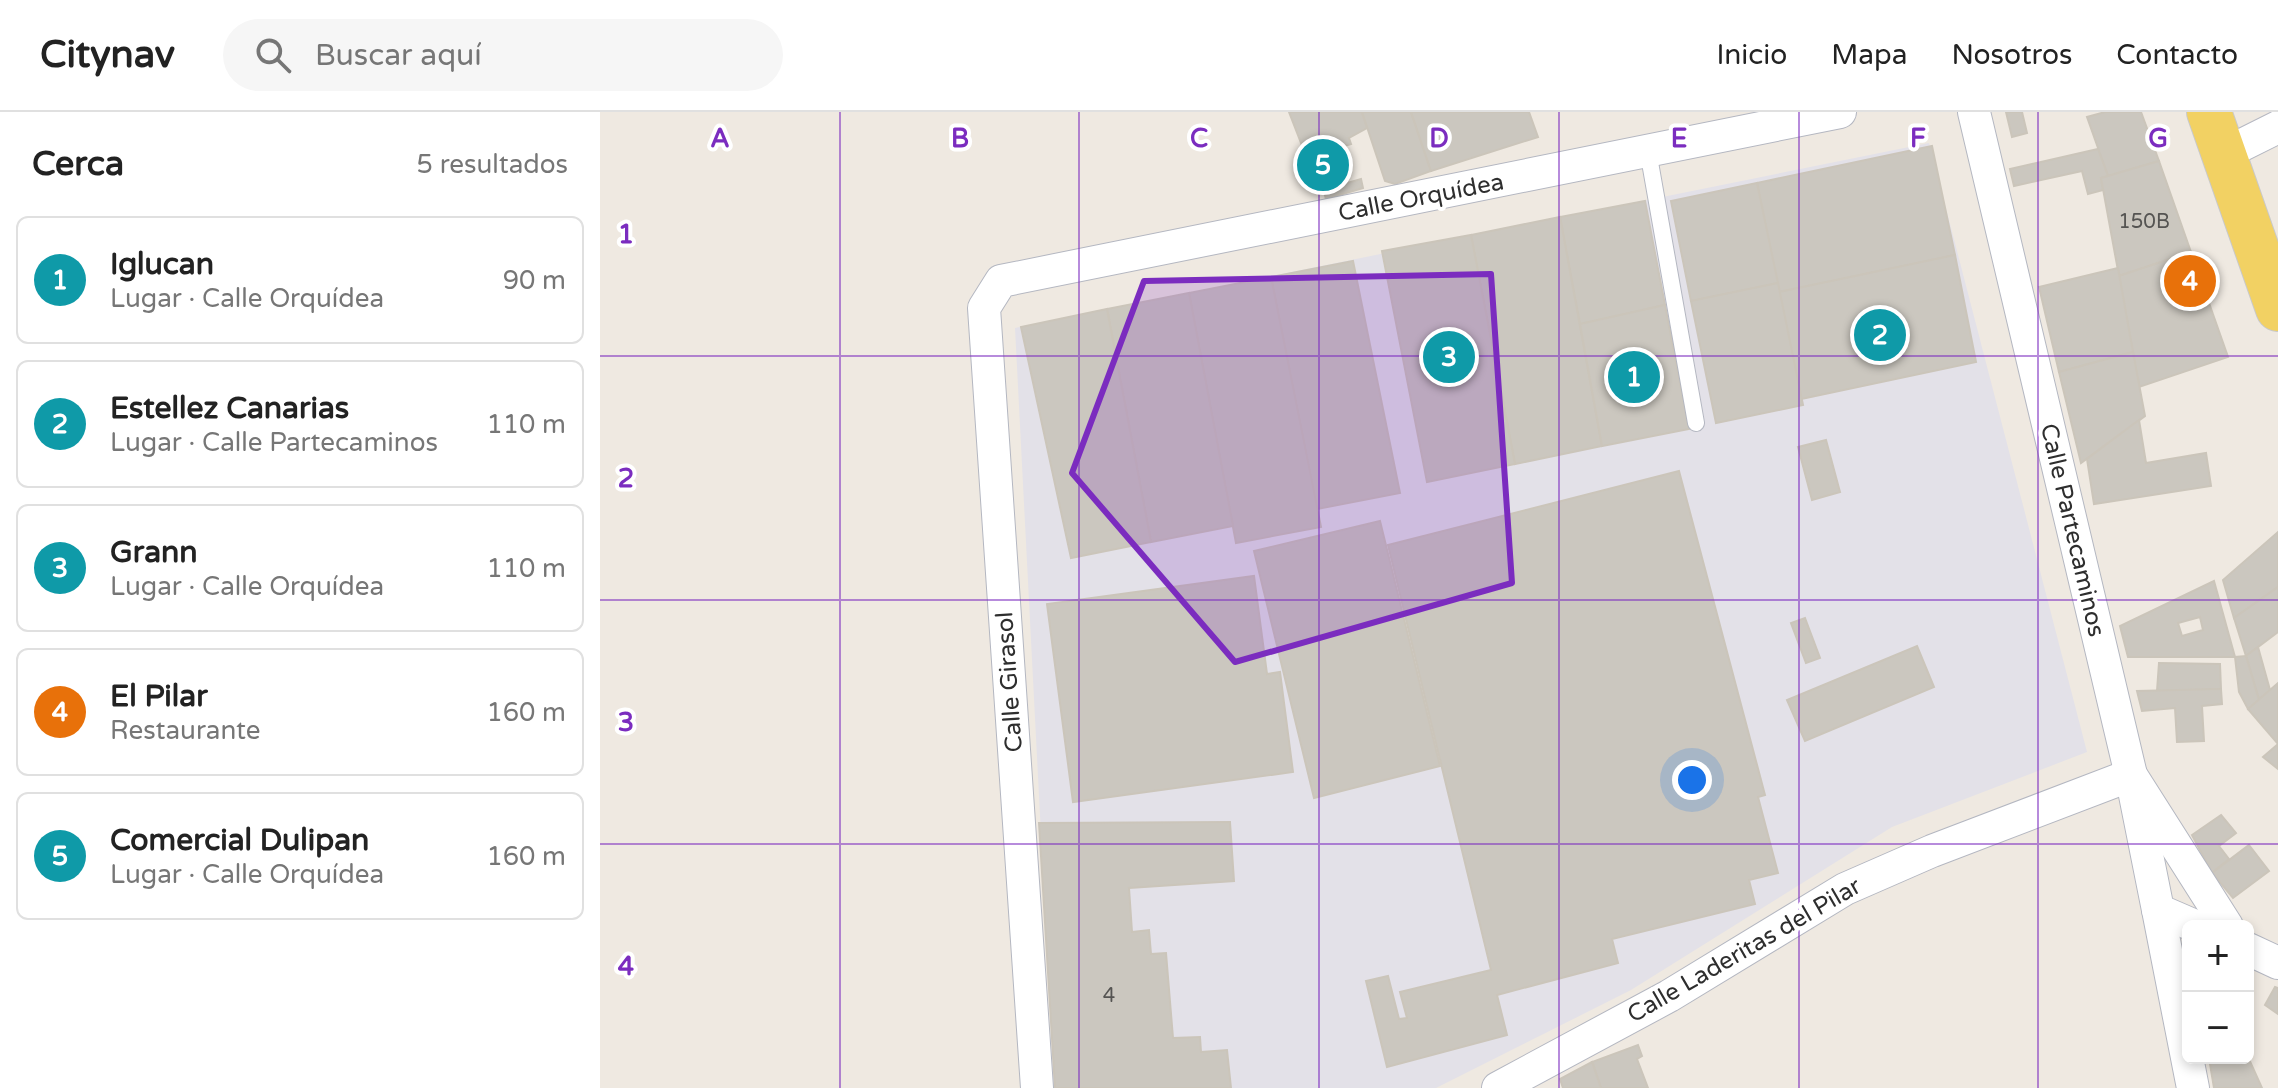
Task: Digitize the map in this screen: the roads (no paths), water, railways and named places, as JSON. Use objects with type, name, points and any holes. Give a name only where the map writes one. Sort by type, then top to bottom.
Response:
[{"type":"main road","points":[[2209,112],[2278,309]]},
{"type":"street","name":"Calle Orquídea","points":[[1001,281],[1840,112]]},
{"type":"street","name":"Calle Partecaminos","points":[[1974,112],[2131,775],[2157,901],[2178,948],[2193,1088]]},
{"type":"street","points":[[2222,155],[2278,127]]},
{"type":"street","name":"Calle Girasol","points":[[1001,281],[984,308],[1037,1088]]},
{"type":"street","points":[[2131,775],[2223,920]]},
{"type":"street","name":"Calle Laderitas del Pilar","points":[[1498,1088],[1669,996],[1845,889],[1932,851],[2131,775]]},
{"type":"street","points":[[2157,901],[2190,889],[2208,895]]},
{"type":"street","points":[[2157,901],[2186,920]]},
{"type":"street","points":[[2254,952],[2278,963]]},
{"type":"lane","points":[[1648,151],[1696,423]]},
{"type":"place","name":"Comercial Dulipan","points":[[1323,165]]},
{"type":"place","name":"El Pilar","points":[[2190,281]]},
{"type":"place","name":"Estellez Canarias","points":[[1880,335]]},
{"type":"place","name":"Grann","points":[[1449,357]]},
{"type":"place","name":"Iglucan","points":[[1634,377]]}]
